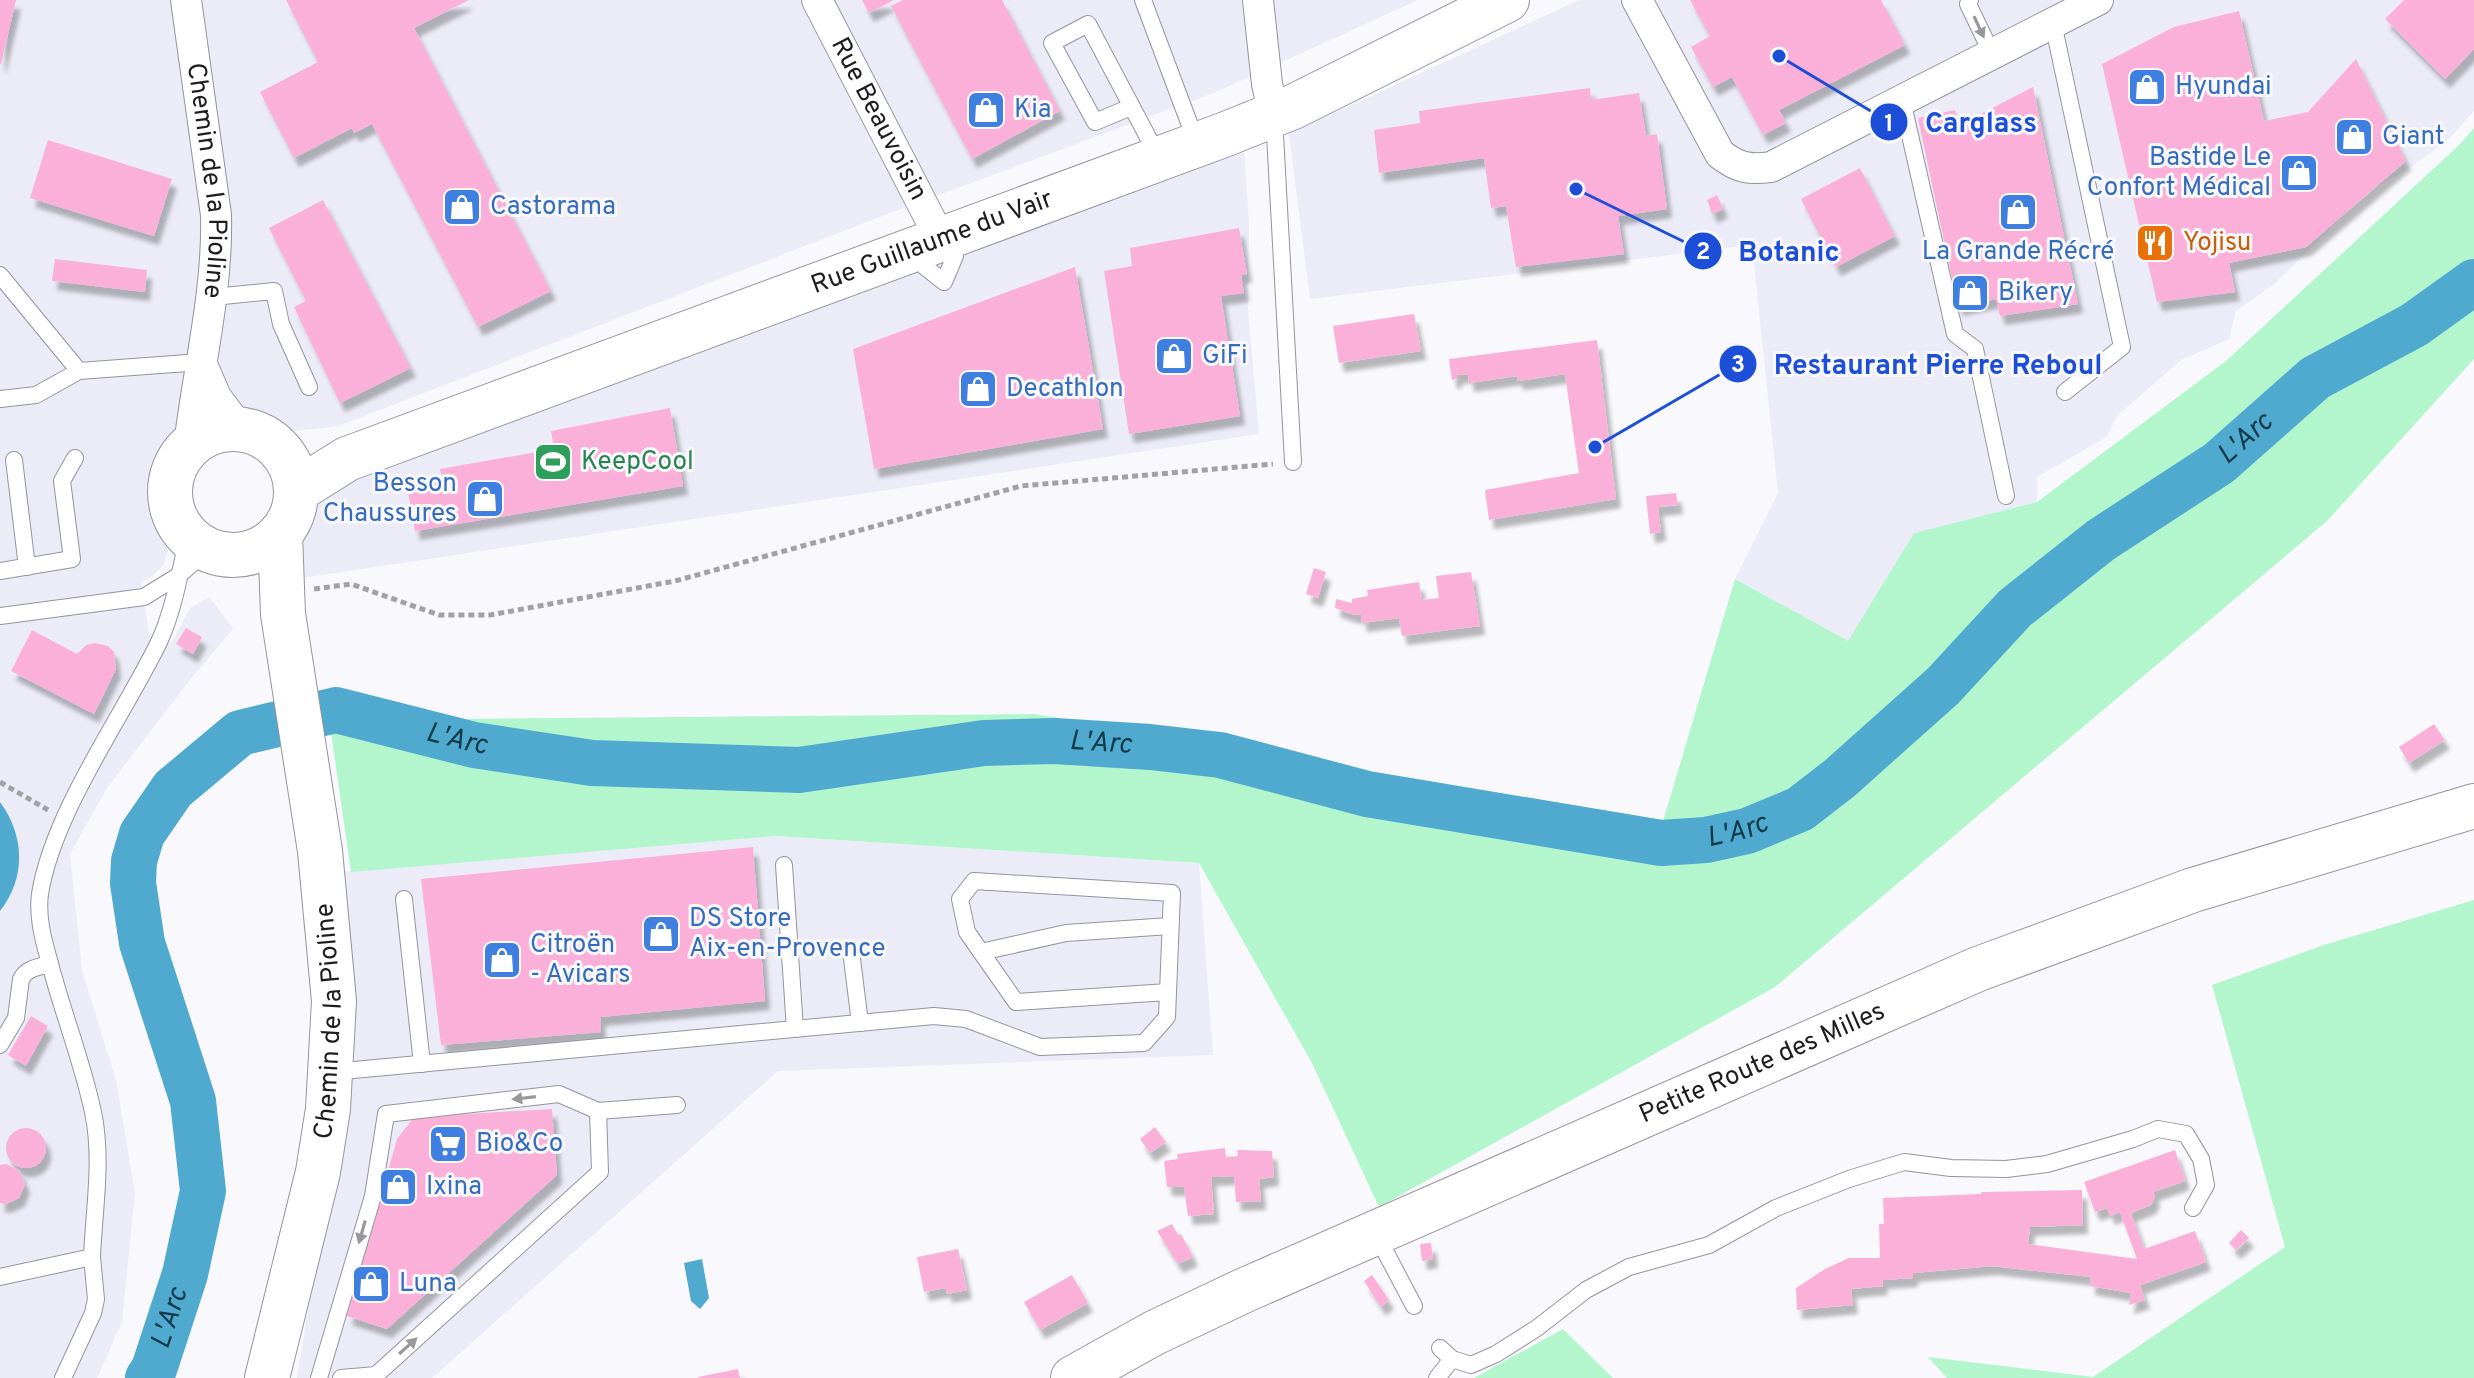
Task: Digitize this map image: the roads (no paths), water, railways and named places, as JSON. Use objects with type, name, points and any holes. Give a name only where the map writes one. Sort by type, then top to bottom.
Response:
[{"type":"main road","name":"Rue Guillaume du Vair","points":[[296,491],[347,459],[1274,115],[1492,3]]},
{"type":"main road","points":[[222,429],[240,429],[255,432],[280,450],[289,462],[296,491],[289,521],[280,534],[250,552],[202,554],[176,521],[170,501],[170,481],[177,462],[189,446],[204,435],[222,429]]},
{"type":"main road","name":"Rue Guillaume du Vair","points":[[280,450],[347,459]]},
{"type":"main road","name":"Chemin de la Pioline","points":[[267,1378],[318,1172],[328,1109],[334,1001],[320,851],[283,611],[280,534]]},
{"type":"main road","name":"Chemin de la Pioline","points":[[202,554],[257,575],[283,611]]},
{"type":"main road","name":"Petite Route des Milles","points":[[1073,1378],[1154,1333],[1375,1232],[1978,969],[2193,890],[2474,806]]},
{"type":"street","name":"Chemin de la Pioline","points":[[186,0],[216,215],[217,251],[213,297],[189,446]]},
{"type":"street","name":"Rue Beauvoisin","points":[[817,0],[937,242]]},
{"type":"street","points":[[1258,0],[1267,84],[1274,115]]},
{"type":"street","points":[[1637,0],[1720,154],[1734,165],[1752,170],[1771,167],[2098,0]]},
{"type":"street","points":[[201,362],[216,397],[240,429]]},
{"type":"lane","points":[[1143,0],[1179,152]]},
{"type":"lane","points":[[1970,0],[1968,4],[1992,54]]},
{"type":"lane","points":[[2053,23],[2122,347],[2065,392]]},
{"type":"lane","points":[[1131,107],[1095,122],[1052,43],[1088,24],[1131,107],[1179,152]]},
{"type":"lane","points":[[1902,100],[1955,334],[1975,349],[2006,496]]},
{"type":"lane","points":[[1274,115],[1293,462]]},
{"type":"lane","points":[[0,275],[79,371]]},
{"type":"lane","points":[[213,297],[274,291],[281,324],[309,387]]},
{"type":"lane","points":[[0,399],[36,395],[79,371],[201,362]]},
{"type":"lane","points":[[0,571],[72,559],[62,481],[75,458]]},
{"type":"lane","points":[[14,460],[27,567]]},
{"type":"lane","points":[[0,616],[144,597],[202,554]]},
{"type":"lane","points":[[63,1378],[93,1313],[96,1299],[92,1257],[97,1179],[96,1124],[50,964],[40,917],[40,896],[46,871],[76,798],[202,554]]},
{"type":"lane","points":[[784,865],[795,1029]]},
{"type":"lane","points":[[330,1072],[934,1016],[966,1019],[1040,1047],[1144,1043],[1167,1017],[1172,893],[974,881],[960,899],[967,932],[1016,1002],[1168,992]]},
{"type":"lane","points":[[404,899],[422,1064]]},
{"type":"lane","points":[[981,952],[1066,933],[1170,926]]},
{"type":"lane","points":[[851,951],[860,1023]]},
{"type":"lane","points":[[0,1045],[16,1018],[24,974],[50,964]]},
{"type":"lane","points":[[319,1378],[373,1196],[386,1114],[559,1094],[598,1111],[677,1105]]},
{"type":"lane","points":[[341,1378],[376,1375],[600,1172],[598,1111]]},
{"type":"lane","points":[[1437,1378],[1446,1354],[1471,1365],[1496,1354],[1537,1328],[1586,1290],[1629,1267],[1709,1245],[1776,1208],[1849,1179],[1904,1162],[1951,1168],[2006,1169],[2047,1164],[2158,1129],[2186,1134],[2201,1159],[2206,1185],[2193,1208]]},
{"type":"lane","points":[[1375,1232],[1414,1306]]},
{"type":"lane","points":[[0,1277],[92,1257]]},
{"type":"water","points":[[0,802],[14,829],[19,857],[14,885],[0,911]]},
{"type":"water","points":[[702,1259],[709,1298],[700,1309],[691,1301],[684,1263]]},
{"type":"waterway","name":"L'Arc","points":[[148,1378],[154,1369],[185,1274],[203,1191],[193,1101],[142,943],[133,883],[134,861],[142,834],[173,789],[240,733],[336,710],[474,745],[592,763],[799,770],[984,743],[1055,741],[1150,747],[1220,755],[1367,794],[1661,843],[1706,840],[1747,831],[1800,809],[1840,778],[1943,686],[2015,608],[2101,540],[2219,463],[2315,378],[2414,325],[2474,282]]},
{"type":"place","name":"Carglass","points":[[1779,56]]},
{"type":"place","name":"Hyundai","points":[[2147,87]]},
{"type":"place","name":"Kia","points":[[986,110]]},
{"type":"place","name":"Giant","points":[[2354,137]]},
{"type":"place","name":"Bastide Le Confort Médical","points":[[2299,173]]},
{"type":"place","name":"Botanic","points":[[1576,189]]},
{"type":"place","name":"Castorama","points":[[462,207]]},
{"type":"place","name":"La Grande Récré","points":[[2018,212]]},
{"type":"place","name":"Yojisu","points":[[2155,243]]},
{"type":"place","name":"Bikery","points":[[1970,293]]},
{"type":"place","name":"GiFi","points":[[1174,356]]},
{"type":"place","name":"Decathlon","points":[[978,389]]},
{"type":"place","name":"Restaurant Pierre Reboul","points":[[1595,447]]},
{"type":"place","name":"KeepCool","points":[[553,462]]},
{"type":"place","name":"Besson Chaussures","points":[[485,499]]},
{"type":"place","name":"DS Store Aix-en-Provence","points":[[661,934]]},
{"type":"place","name":"Citroën - Avicars","points":[[502,960]]},
{"type":"place","name":"Bio&Co","points":[[448,1144]]},
{"type":"place","name":"Ixina","points":[[398,1187]]},
{"type":"place","name":"Luna","points":[[371,1284]]}]
